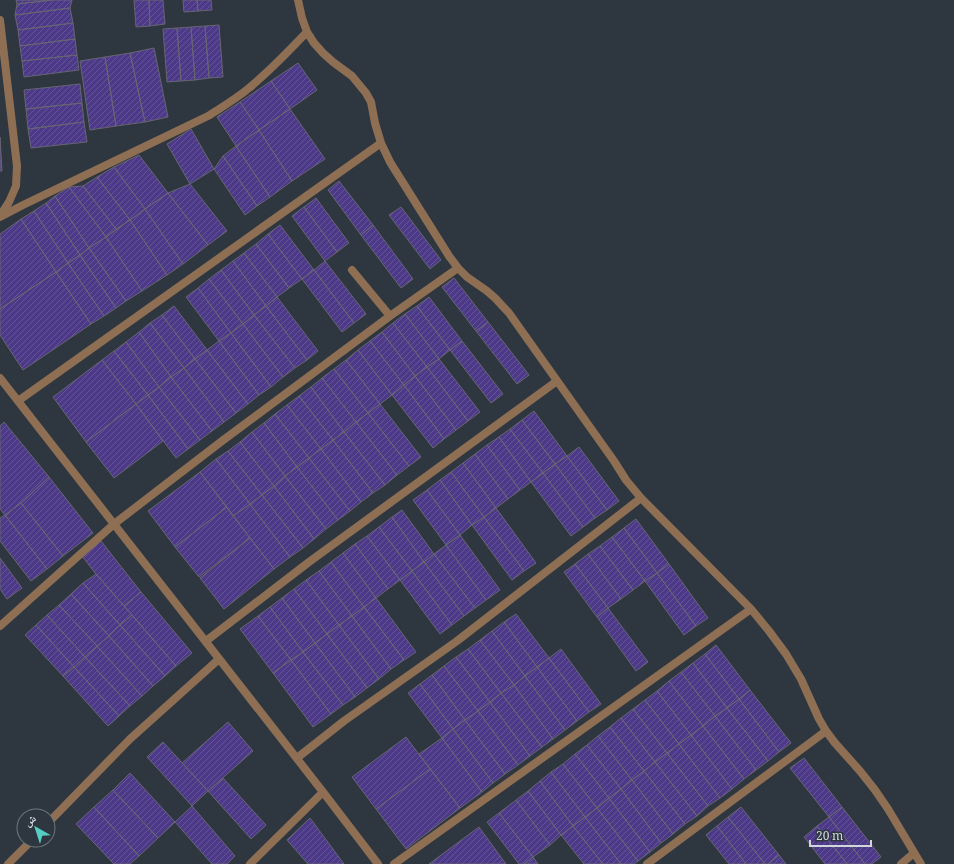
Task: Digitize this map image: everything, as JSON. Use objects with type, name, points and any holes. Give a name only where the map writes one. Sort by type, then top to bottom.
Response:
[{"type":"street","points":[[298,0],[307,32],[314,43],[333,62],[352,76],[366,93],[371,102],[381,143],[390,162],[449,256],[467,277],[487,291],[502,305],[626,480],[641,498],[751,609],[769,631],[786,654],[801,679],[826,731],[875,790],[921,864]]},
{"type":"street","points":[[0,20],[17,166],[16,186],[9,202],[0,216]]},
{"type":"street","points":[[0,216],[208,116],[229,103],[258,81],[307,32]]},
{"type":"street","points":[[18,401],[381,143]]},
{"type":"street","points":[[0,626],[114,524],[222,440],[390,316],[458,268]]},
{"type":"street","points":[[352,270],[390,316]]},
{"type":"street","points":[[0,378],[378,864]]},
{"type":"street","points":[[206,642],[309,562],[557,381]]},
{"type":"street","points":[[297,758],[344,721],[457,641],[641,498]]},
{"type":"street","points":[[394,864],[751,609]]},
{"type":"street","points":[[56,815],[130,739],[219,659]]},
{"type":"street","points":[[647,864],[826,731]]},
{"type":"street","points":[[250,864],[323,792]]},
{"type":"street","points":[[8,864],[24,848]]},
{"type":"street","points":[[901,864],[914,853]]},
{"type":"building","points":[[16,0],[52,0],[17,4]]},
{"type":"building","points":[[52,0],[72,0],[70,8],[15,15],[17,4]]},
{"type":"building","points":[[134,0],[149,0],[150,26],[136,27]]},
{"type":"building","points":[[149,0],[163,0],[165,24],[150,26]]},
{"type":"building","points":[[183,0],[197,0],[198,11],[184,12]]},
{"type":"building","points":[[197,0],[211,0],[212,10],[198,11]]},
{"type":"building","points":[[70,8],[73,23],[18,30],[15,15]]},
{"type":"building","points":[[73,23],[75,39],[20,46],[18,30]]},
{"type":"building","points":[[219,25],[223,77],[209,78],[205,26]]},
{"type":"building","points":[[205,26],[209,78],[195,80],[191,27]]},
{"type":"building","points":[[191,27],[195,80],[181,81],[177,28]]},
{"type":"building","points":[[177,28],[181,81],[167,82],[163,29]]},
{"type":"building","points":[[75,39],[77,55],[22,61],[20,46]]},
{"type":"building","points":[[154,48],[168,117],[145,122],[130,53]]},
{"type":"building","points":[[130,53],[145,122],[116,126],[105,57]]},
{"type":"building","points":[[77,55],[79,70],[24,77],[22,61]]},
{"type":"building","points":[[105,57],[116,126],[90,130],[80,61]]},
{"type":"building","points":[[298,63],[317,90],[290,109],[271,81]]},
{"type":"building","points":[[271,81],[290,109],[259,130],[240,102]]},
{"type":"building","points":[[80,84],[82,103],[26,109],[24,90]]},
{"type":"building","points":[[240,102],[259,130],[236,146],[217,117]]},
{"type":"building","points":[[82,103],[84,122],[28,129],[26,109]]},
{"type":"building","points":[[290,109],[325,159],[292,181],[259,130]]},
{"type":"building","points":[[84,122],[87,142],[31,148],[28,129]]},
{"type":"building","points":[[191,129],[214,169],[190,184],[167,144]]},
{"type":"building","points":[[259,130],[292,181],[270,197],[236,146]]},
{"type":"building","points":[[0,137],[2,171],[0,171]]},
{"type":"building","points":[[236,146],[270,197],[257,206],[223,156]]},
{"type":"building","points":[[139,155],[168,193],[145,209],[114,167]]},
{"type":"building","points":[[223,156],[257,206],[245,215],[214,169]]},
{"type":"building","points":[[114,167],[145,209],[130,220],[97,177]]},
{"type":"building","points":[[97,177],[130,220],[116,229],[83,186]]},
{"type":"building","points":[[339,181],[373,225],[361,235],[328,190]]},
{"type":"building","points":[[190,184],[227,231],[208,245],[168,193]]},
{"type":"building","points":[[83,186],[116,229],[106,237],[69,187]]},
{"type":"building","points":[[69,187],[106,237],[89,248],[55,196]]},
{"type":"building","points":[[168,193],[208,245],[183,264],[145,209]]},
{"type":"building","points":[[55,196],[89,248],[80,255],[46,203]]},
{"type":"building","points":[[316,198],[349,243],[337,252],[304,207]]},
{"type":"building","points":[[46,203],[80,255],[68,263],[34,211]]},
{"type":"building","points":[[304,207],[337,252],[325,261],[292,216]]},
{"type":"building","points":[[401,207],[441,260],[430,269],[389,215]]},
{"type":"building","points":[[145,209],[183,264],[167,275],[130,220]]},
{"type":"building","points":[[34,211],[68,263],[56,272],[21,219]]},
{"type":"building","points":[[21,219],[56,272],[0,309],[0,234]]},
{"type":"building","points":[[130,220],[167,275],[142,291],[106,237]]},
{"type":"building","points":[[280,225],[314,270],[302,279],[268,234]]},
{"type":"building","points":[[373,225],[413,279],[401,288],[361,235]]},
{"type":"building","points":[[268,234],[302,279],[289,288],[256,244]]},
{"type":"building","points":[[106,237],[142,291],[126,301],[89,248]]},
{"type":"building","points":[[256,244],[289,288],[277,297],[244,253]]},
{"type":"building","points":[[89,248],[126,301],[116,308],[80,255]]},
{"type":"building","points":[[244,253],[277,297],[266,306],[233,261]]},
{"type":"building","points":[[80,255],[116,308],[104,316],[68,263]]},
{"type":"building","points":[[233,261],[266,306],[254,315],[221,270]]},
{"type":"building","points":[[325,261],[366,314],[354,323],[314,270]]},
{"type":"building","points":[[68,263],[104,316],[91,324],[56,272]]},
{"type":"building","points":[[221,270],[254,315],[243,324],[209,279]]},
{"type":"building","points":[[314,270],[354,323],[342,332],[302,279]]},
{"type":"building","points":[[56,272],[91,324],[23,370],[0,335],[0,309]]},
{"type":"building","points":[[454,278],[488,322],[476,331],[442,287]]},
{"type":"building","points":[[209,279],[243,324],[231,333],[198,288]]},
{"type":"building","points":[[198,288],[231,333],[219,341],[186,297]]},
{"type":"building","points":[[277,297],[318,351],[307,360],[266,306]]},
{"type":"building","points":[[429,297],[462,341],[450,350],[417,306]]},
{"type":"building","points":[[174,306],[207,350],[195,359],[162,315]]},
{"type":"building","points":[[266,306],[307,360],[295,368],[254,315]]},
{"type":"building","points":[[417,306],[450,350],[439,359],[405,314]]},
{"type":"building","points":[[405,314],[439,359],[427,367],[393,323]]},
{"type":"building","points":[[162,315],[195,359],[184,368],[150,323]]},
{"type":"building","points":[[254,315],[295,368],[283,377],[243,324]]},
{"type":"building","points":[[488,322],[529,375],[517,384],[476,331]]},
{"type":"building","points":[[150,323],[184,368],[171,377],[139,332]]},
{"type":"building","points":[[393,323],[427,367],[415,376],[382,332]]},
{"type":"building","points":[[243,324],[283,377],[271,387],[231,333]]},
{"type":"building","points":[[139,332],[171,377],[159,387],[126,342]]},
{"type":"building","points":[[382,332],[415,376],[404,385],[370,341]]},
{"type":"building","points":[[231,333],[271,387],[259,395],[219,341]]},
{"type":"building","points":[[219,341],[259,395],[248,404],[207,350]]},
{"type":"building","points":[[370,341],[404,385],[392,395],[358,350]]},
{"type":"building","points":[[462,341],[503,394],[491,403],[450,350]]},
{"type":"building","points":[[126,342],[159,387],[148,395],[114,351]]},
{"type":"building","points":[[207,350],[248,404],[236,413],[195,359]]},
{"type":"building","points":[[358,350],[392,395],[380,404],[346,360]]},
{"type":"building","points":[[114,351],[148,395],[136,404],[102,360]]},
{"type":"building","points":[[195,359],[236,413],[224,422],[184,368]]},
{"type":"building","points":[[439,359],[480,412],[468,421],[427,367]]},
{"type":"building","points":[[102,360],[136,404],[86,442],[53,397]]},
{"type":"building","points":[[346,360],[380,404],[368,413],[334,369]]},
{"type":"building","points":[[427,367],[468,421],[456,430],[415,376]]},
{"type":"building","points":[[184,368],[224,422],[212,431],[171,377]]},
{"type":"building","points":[[334,369],[368,413],[356,422],[322,378]]},
{"type":"building","points":[[415,376],[456,430],[444,439],[404,385]]},
{"type":"building","points":[[171,377],[212,431],[200,440],[159,387]]},
{"type":"building","points":[[322,378],[356,422],[344,432],[311,387]]},
{"type":"building","points":[[404,385],[444,439],[433,448],[392,395]]},
{"type":"building","points":[[159,387],[200,440],[188,449],[148,395]]},
{"type":"building","points":[[311,387],[344,432],[333,440],[299,396]]},
{"type":"building","points":[[148,395],[188,449],[176,458],[136,404]]},
{"type":"building","points":[[299,396],[333,440],[321,449],[287,405]]},
{"type":"building","points":[[136,404],[163,441],[114,478],[86,442]]},
{"type":"building","points":[[380,404],[421,457],[409,466],[368,413]]},
{"type":"building","points":[[287,405],[321,449],[309,458],[275,414]]},
{"type":"building","points":[[534,411],[567,456],[555,464],[522,420]]},
{"type":"building","points":[[368,413],[409,466],[397,475],[356,422]]},
{"type":"building","points":[[275,414],[309,458],[297,467],[264,423]]},
{"type":"building","points":[[522,420],[555,464],[543,473],[510,429]]},
{"type":"building","points":[[4,422],[49,477],[21,503],[5,515],[0,509],[0,426]]},
{"type":"building","points":[[356,422],[397,475],[385,485],[344,432]]},
{"type":"building","points":[[264,423],[297,467],[285,476],[252,432]]},
{"type":"building","points":[[510,429],[543,473],[531,482],[499,437]]},
{"type":"building","points":[[252,432],[285,476],[274,486],[240,442]]},
{"type":"building","points":[[344,432],[385,485],[373,493],[333,440]]},
{"type":"building","points":[[499,437],[531,482],[520,490],[487,445]]},
{"type":"building","points":[[333,440],[373,493],[361,502],[321,449]]},
{"type":"building","points":[[240,442],[274,486],[262,495],[228,451]]},
{"type":"building","points":[[487,445],[520,490],[508,499],[475,454]]},
{"type":"building","points":[[579,447],[619,501],[607,510],[567,456]]},
{"type":"building","points":[[321,449],[361,502],[350,511],[309,458]]},
{"type":"building","points":[[228,451],[262,495],[250,504],[216,459]]},
{"type":"building","points":[[475,454],[508,499],[496,508],[463,463]]},
{"type":"building","points":[[567,456],[607,510],[595,518],[555,464]]},
{"type":"building","points":[[309,458],[350,511],[338,520],[297,467]]},
{"type":"building","points":[[216,459],[250,504],[233,516],[200,472]]},
{"type":"building","points":[[463,463],[496,508],[484,517],[451,472]]},
{"type":"building","points":[[555,464],[595,518],[583,527],[543,473]]},
{"type":"building","points":[[297,467],[338,520],[326,529],[285,476]]},
{"type":"building","points":[[200,472],[227,507],[175,547],[148,511]]},
{"type":"building","points":[[451,472],[484,517],[472,525],[440,480]]},
{"type":"building","points":[[543,473],[583,527],[571,536],[531,482]]},
{"type":"building","points":[[285,476],[326,529],[314,539],[274,486]]},
{"type":"building","points":[[49,477],[93,533],[63,556],[21,503]]},
{"type":"building","points":[[440,480],[472,525],[460,535],[427,490]]},
{"type":"building","points":[[274,486],[314,539],[303,548],[262,495]]},
{"type":"building","points":[[427,490],[460,535],[446,545],[413,500]]},
{"type":"building","points":[[262,495],[303,548],[290,557],[250,504]]},
{"type":"building","points":[[21,503],[63,556],[47,569],[5,515]]},
{"type":"building","points":[[250,504],[290,557],[274,569],[233,516]]},
{"type":"building","points":[[227,507],[250,538],[199,577],[175,547]]},
{"type":"building","points":[[496,508],[536,563],[524,571],[484,517]]},
{"type":"building","points":[[402,510],[434,554],[424,562],[392,517]]},
{"type":"building","points":[[5,515],[47,569],[31,581],[0,541],[0,518]]},
{"type":"building","points":[[392,517],[424,562],[412,571],[379,527]]},
{"type":"building","points":[[484,517],[524,571],[512,580],[472,525]]},
{"type":"building","points":[[636,519],[669,564],[657,573],[624,528]]},
{"type":"building","points":[[379,527],[412,571],[400,580],[367,536]]},
{"type":"building","points":[[624,528],[657,573],[645,581],[612,537]]},
{"type":"building","points":[[460,535],[500,590],[486,600],[446,545]]},
{"type":"building","points":[[367,536],[400,580],[388,589],[355,544]]},
{"type":"building","points":[[612,537],[645,581],[633,590],[600,546]]},
{"type":"building","points":[[250,538],[274,569],[224,609],[200,578]]},
{"type":"building","points":[[101,541],[141,592],[124,606],[82,556]]},
{"type":"building","points":[[355,544],[388,589],[376,598],[343,553]]},
{"type":"building","points":[[446,545],[486,600],[475,608],[434,554]]},
{"type":"building","points":[[600,546],[633,590],[621,599],[588,554]]},
{"type":"building","points":[[343,553],[376,598],[364,607],[331,562]]},
{"type":"building","points":[[434,554],[475,608],[464,616],[424,562]]},
{"type":"building","points":[[588,554],[621,599],[608,608],[575,564]]},
{"type":"building","points":[[0,558],[22,588],[7,599],[0,589]]},
{"type":"building","points":[[331,562],[364,607],[352,616],[319,571]]},
{"type":"building","points":[[424,562],[464,616],[452,625],[412,571]]},
{"type":"building","points":[[575,564],[608,608],[597,617],[564,572]]},
{"type":"building","points":[[669,564],[708,618],[696,626],[657,573]]},
{"type":"building","points":[[319,571],[352,616],[339,625],[306,580]]},
{"type":"building","points":[[412,571],[452,625],[440,634],[400,580]]},
{"type":"building","points":[[657,573],[696,626],[684,635],[645,581]]},
{"type":"building","points":[[96,574],[132,615],[120,625],[83,583]]},
{"type":"building","points":[[306,580],[339,625],[327,634],[294,589]]},
{"type":"building","points":[[83,583],[120,625],[109,636],[71,594]]},
{"type":"building","points":[[294,589],[327,634],[315,643],[282,598]]},
{"type":"building","points":[[141,592],[192,653],[176,666],[124,606]]},
{"type":"building","points":[[71,594],[109,636],[97,646],[59,605]]},
{"type":"building","points":[[282,598],[315,643],[303,652],[270,607]]},
{"type":"building","points":[[376,598],[416,652],[404,660],[364,607]]},
{"type":"building","points":[[59,605],[97,646],[85,657],[47,615]]},
{"type":"building","points":[[270,607],[303,652],[291,660],[258,616]]},
{"type":"building","points":[[364,607],[404,660],[391,669],[352,616]]},
{"type":"building","points":[[608,608],[648,662],[636,671],[597,617]]},
{"type":"building","points":[[516,614],[549,658],[537,667],[504,622]]},
{"type":"building","points":[[47,615],[85,657],[74,667],[36,625]]},
{"type":"building","points":[[132,615],[176,666],[165,676],[120,625]]},
{"type":"building","points":[[258,616],[291,660],[273,673],[240,629]]},
{"type":"building","points":[[352,616],[391,669],[379,679],[339,625]]},
{"type":"building","points":[[504,622],[537,667],[525,676],[492,631]]},
{"type":"building","points":[[36,625],[74,667],[63,676],[25,635]]},
{"type":"building","points":[[120,625],[165,676],[153,686],[109,636]]},
{"type":"building","points":[[339,625],[379,679],[367,688],[327,634]]},
{"type":"building","points":[[492,631],[525,676],[514,685],[480,640]]},
{"type":"building","points":[[327,634],[367,688],[355,697],[315,643]]},
{"type":"building","points":[[109,636],[153,686],[142,696],[97,646]]},
{"type":"building","points":[[480,640],[514,685],[501,693],[468,649]]},
{"type":"building","points":[[315,643],[355,697],[343,705],[303,652]]},
{"type":"building","points":[[716,645],[750,690],[739,699],[705,654]]},
{"type":"building","points":[[97,646],[142,696],[130,706],[85,657]]},
{"type":"building","points":[[468,649],[501,693],[490,702],[456,657]]},
{"type":"building","points":[[561,649],[601,704],[589,712],[549,658]]},
{"type":"building","points":[[303,652],[343,705],[331,714],[291,660]]},
{"type":"building","points":[[705,654],[739,699],[727,708],[693,663]]},
{"type":"building","points":[[85,657],[130,706],[119,716],[74,667]]},
{"type":"building","points":[[456,657],[490,702],[478,711],[444,666]]},
{"type":"building","points":[[549,658],[589,712],[577,721],[537,667]]},
{"type":"building","points":[[291,660],[331,714],[313,727],[273,673]]},
{"type":"building","points":[[693,663],[727,708],[715,716],[681,672]]},
{"type":"building","points":[[444,666],[478,711],[465,720],[432,675]]},
{"type":"building","points":[[74,667],[119,716],[108,726],[63,676]]},
{"type":"building","points":[[537,667],[577,721],[565,730],[525,676]]},
{"type":"building","points":[[681,672],[715,716],[703,726],[669,681]]},
{"type":"building","points":[[432,675],[465,720],[453,729],[420,684]]},
{"type":"building","points":[[525,676],[565,730],[553,739],[514,685]]},
{"type":"building","points":[[669,681],[703,726],[691,735],[657,691]]},
{"type":"building","points":[[420,684],[453,729],[442,738],[408,693]]},
{"type":"building","points":[[514,685],[553,739],[542,747],[501,693]]},
{"type":"building","points":[[750,690],[791,743],[779,752],[739,699]]},
{"type":"building","points":[[657,691],[691,735],[679,744],[645,700]]},
{"type":"building","points":[[501,693],[542,747],[530,756],[490,702]]},
{"type":"building","points":[[739,699],[779,752],[768,761],[727,708]]},
{"type":"building","points":[[645,700],[679,744],[667,753],[633,709]]},
{"type":"building","points":[[490,702],[530,756],[518,765],[478,711]]},
{"type":"building","points":[[727,708],[768,761],[756,770],[715,716]]},
{"type":"building","points":[[633,709],[667,753],[655,762],[621,718]]},
{"type":"building","points":[[478,711],[518,765],[505,774],[465,720]]},
{"type":"building","points":[[715,716],[756,770],[744,779],[703,726]]},
{"type":"building","points":[[621,718],[655,762],[644,771],[610,727]]},
{"type":"building","points":[[465,720],[505,774],[493,783],[453,729]]},
{"type":"building","points":[[228,722],[253,751],[208,791],[182,763]]},
{"type":"building","points":[[703,726],[744,779],[732,789],[691,735]]},
{"type":"building","points":[[610,727],[644,771],[632,780],[598,736]]},
{"type":"building","points":[[453,729],[493,783],[482,792],[442,738]]},
{"type":"building","points":[[691,735],[732,789],[720,798],[679,744]]},
{"type":"building","points":[[598,736],[632,780],[621,789],[587,745]]},
{"type":"building","points":[[406,737],[430,769],[376,809],[352,777]]},
{"type":"building","points":[[442,738],[482,792],[460,808],[419,754]]},
{"type":"building","points":[[163,742],[208,791],[192,806],[147,757]]},
{"type":"building","points":[[679,744],[720,798],[708,806],[667,753]]},
{"type":"building","points":[[587,745],[621,789],[609,798],[575,754]]},
{"type":"building","points":[[667,753],[708,806],[697,816],[655,762]]},
{"type":"building","points":[[575,754],[609,798],[597,808],[563,764]]},
{"type":"building","points":[[804,758],[842,807],[829,817],[790,768]]},
{"type":"building","points":[[655,762],[697,816],[685,824],[644,771]]},
{"type":"building","points":[[563,764],[597,808],[585,817],[551,772]]},
{"type":"building","points":[[430,769],[460,808],[406,849],[376,809]]},
{"type":"building","points":[[644,771],[685,824],[673,834],[632,780]]},
{"type":"building","points":[[551,772],[585,817],[573,826],[540,781]]},
{"type":"building","points":[[130,773],[175,822],[158,838],[113,790]]},
{"type":"building","points":[[223,778],[266,825],[251,839],[208,791]]},
{"type":"building","points":[[632,780],[673,834],[661,843],[621,789]]},
{"type":"building","points":[[540,781],[573,826],[561,835],[528,791]]},
{"type":"building","points":[[621,789],[661,843],[650,852],[609,798]]},
{"type":"building","points":[[113,790],[158,838],[139,856],[94,807]]},
{"type":"building","points":[[528,791],[561,835],[550,845],[516,800]]},
{"type":"building","points":[[609,798],[650,852],[638,861],[597,808]]},
{"type":"building","points":[[516,800],[550,845],[533,857],[499,813]]},
{"type":"building","points":[[192,806],[235,856],[227,864],[212,864],[175,822]]},
{"type":"building","points":[[94,807],[139,856],[130,864],[114,864],[76,824]]},
{"type":"building","points":[[741,807],[779,855],[768,864],[765,864],[728,817]]},
{"type":"building","points":[[842,807],[881,857],[872,864],[865,864],[829,817]]},
{"type":"building","points":[[597,808],[638,861],[634,864],[621,864],[585,817]]},
{"type":"building","points":[[499,813],[533,857],[524,864],[519,864],[487,822]]},
{"type":"building","points":[[585,817],[621,864],[603,864],[573,826]]},
{"type":"building","points":[[728,817],[765,864],[746,864],[717,826]]},
{"type":"building","points":[[829,817],[865,864],[847,864],[817,826]]},
{"type":"building","points":[[310,818],[344,864],[308,864],[287,840]]},
{"type":"building","points":[[573,826],[603,864],[584,864],[561,835]]},
{"type":"building","points":[[717,826],[746,864],[729,864],[706,835]]},
{"type":"building","points":[[817,826],[847,864],[825,864],[804,837]]},
{"type":"building","points":[[479,827],[506,864],[429,864]]},
{"type":"building","points":[[779,855],[786,864],[768,864]]},
{"type":"building","points":[[533,857],[538,864],[524,864]]}]
